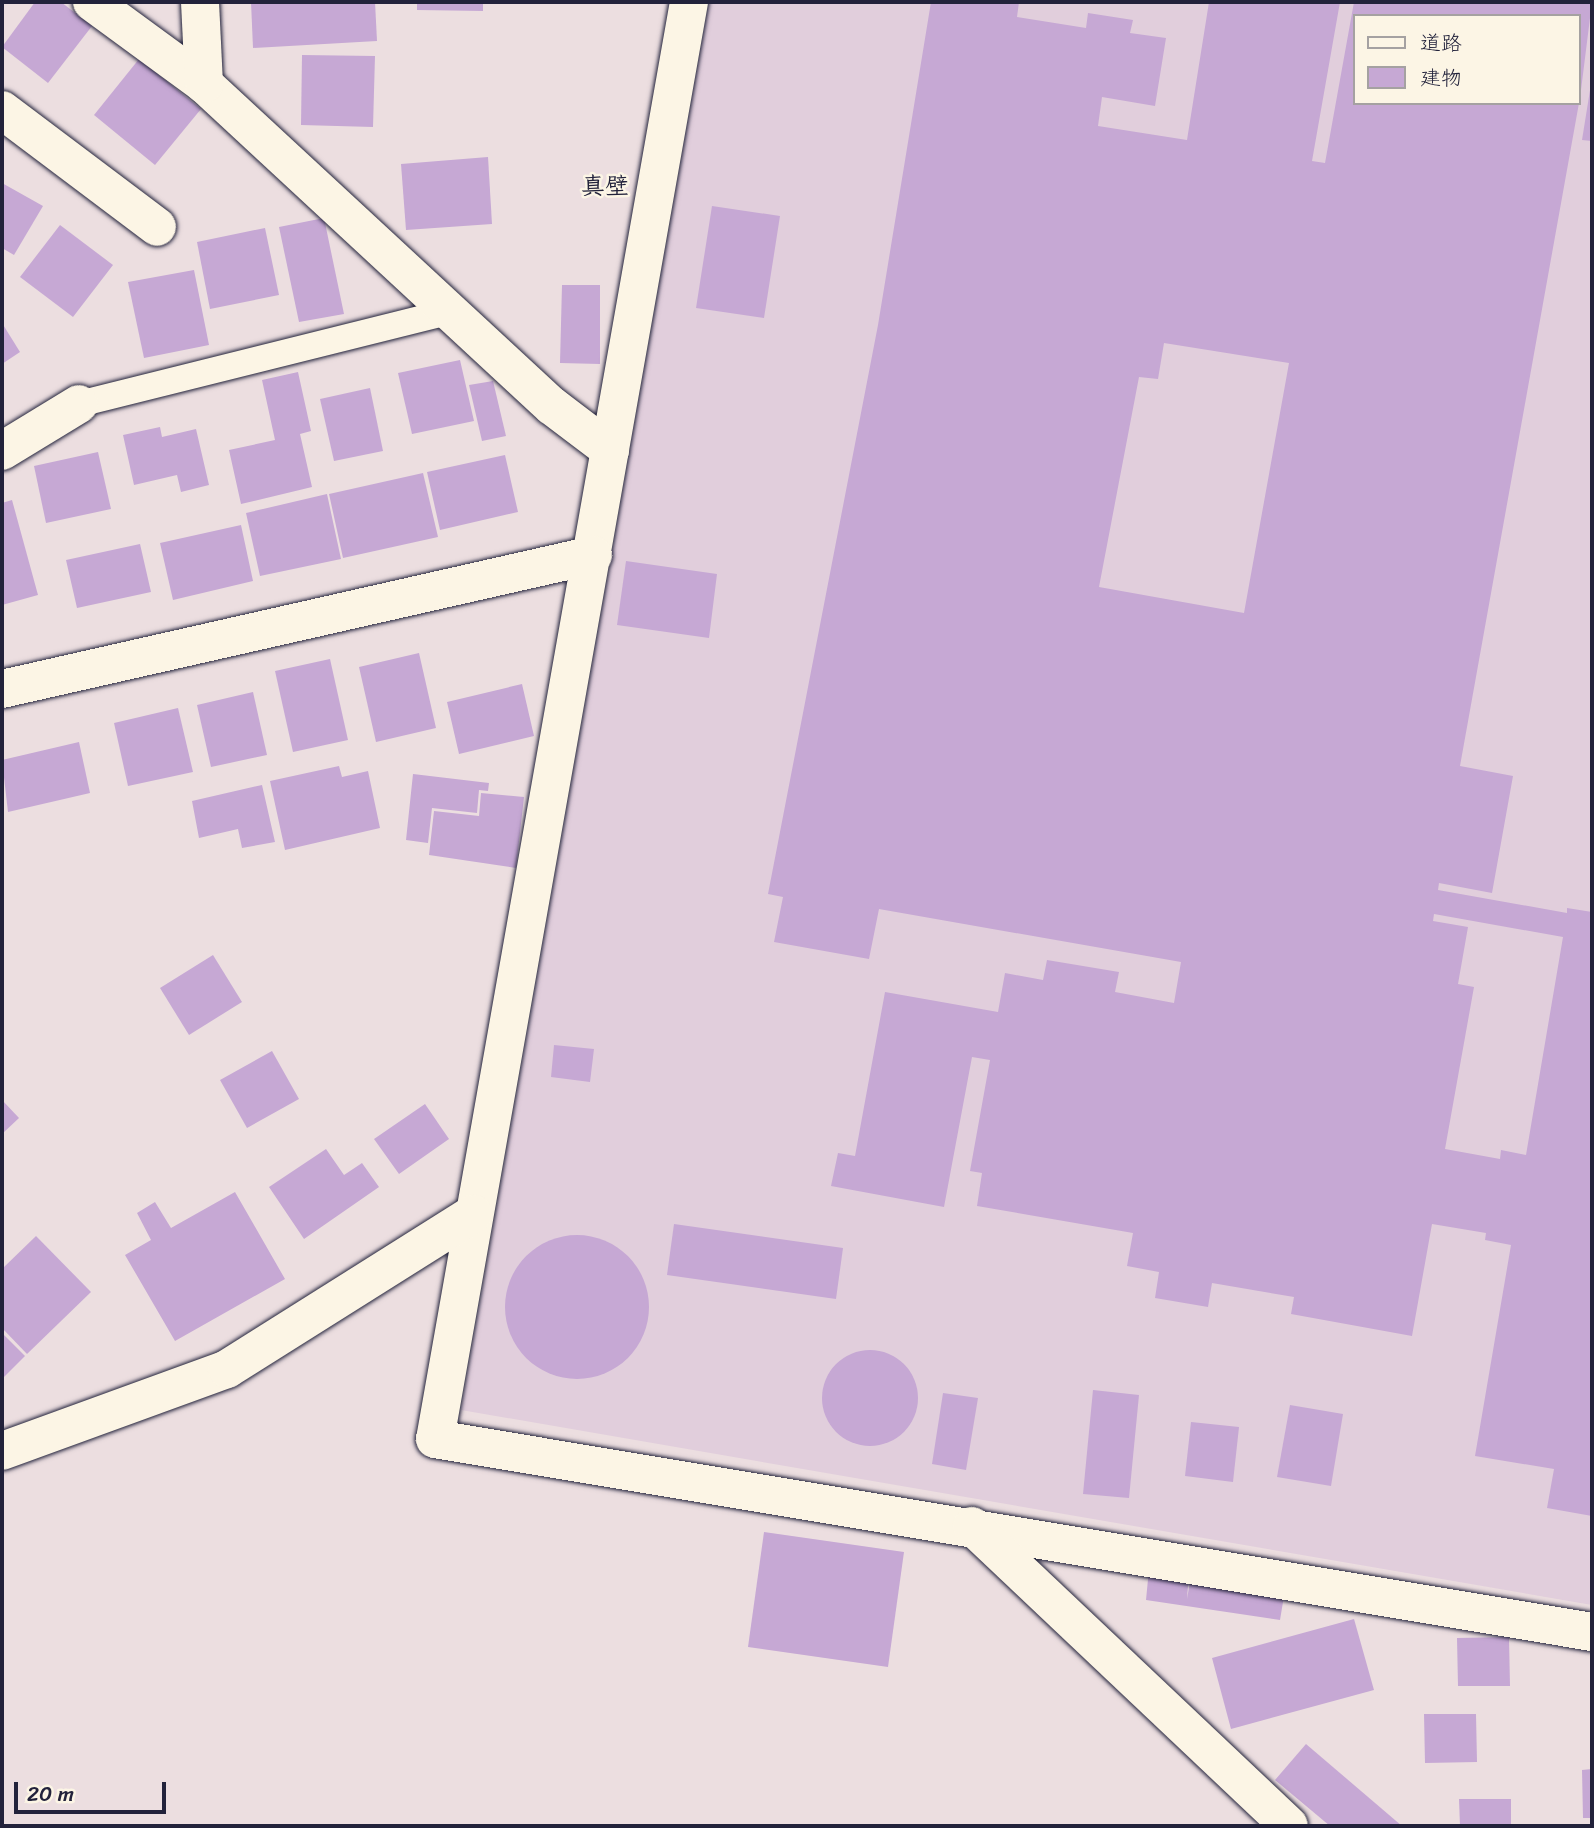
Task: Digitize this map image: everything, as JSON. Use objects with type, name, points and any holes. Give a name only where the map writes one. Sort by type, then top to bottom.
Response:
[{"type":"street","points":[[92,2],[204,83],[552,406],[610,450]]},
{"type":"street","points":[[200,2],[204,83]]},
{"type":"street","points":[[689,2],[435,1439],[972,1526],[1592,1632]]},
{"type":"street","points":[[2,110],[157,227]]},
{"type":"street","points":[[2,451],[79,404]]},
{"type":"street","points":[[2,689],[593,555]]},
{"type":"street","points":[[2,1451],[227,1369],[473,1214]]},
{"type":"street","points":[[972,1526],[1289,1826]]},
{"type":"lane","points":[[79,404],[452,311]]},
{"type":"shaded area","points":[[709,2],[1592,2],[1592,1605],[461,1410]]},
{"type":"building","points":[[35,2],[61,2],[92,26],[48,83],[2,47]]},
{"type":"building","points":[[251,2],[375,2],[377,41],[253,48]]},
{"type":"building","points":[[417,2],[483,2],[483,11],[417,10]]},
{"type":"building","points":[[931,2],[1019,2],[1017,17],[1086,28],[1088,13],[1133,20],[1130,33],[1166,38],[1155,106],[1102,97],[1098,126],[1187,140],[1209,2],[1340,2],[1312,161],[1325,163],[1354,2],[1592,2],[1580,98],[1580,14],[1352,14],[1352,105],[1579,105],[1460,766],[1513,776],[1492,893],[1439,883],[1438,890],[1567,913],[1567,908],[1592,912],[1592,1516],[1547,1508],[1554,1469],[1475,1456],[1511,1245],[1485,1240],[1486,1233],[1432,1224],[1412,1336],[1291,1314],[1294,1297],[1212,1283],[1208,1307],[1155,1298],[1159,1272],[1127,1266],[1133,1233],[977,1206],[982,1173],[970,1171],[990,1060],[972,1057],[944,1207],[831,1186],[838,1153],[855,1156],[885,992],[998,1012],[1005,973],[1043,980],[1047,960],[1119,972],[1115,992],[1174,1003],[1181,962],[879,909],[869,959],[774,942],[783,897],[768,894],[878,325]],"holes":[[[1164,343],[1289,363],[1244,613],[1099,587],[1139,377],[1158,379]],[[1434,914],[1563,937],[1526,1155],[1501,1150],[1500,1159],[1445,1149],[1474,987],[1458,984],[1468,927],[1433,921]]]},
{"type":"building","points":[[302,55],[375,56],[373,127],[301,125]]},
{"type":"building","points":[[139,59],[201,109],[155,165],[94,115]]},
{"type":"building","points":[[1592,84],[1592,141],[1582,140]]},
{"type":"building","points":[[488,157],[492,224],[406,230],[401,164]]},
{"type":"building","points":[[2,183],[43,206],[14,255],[2,248]]},
{"type":"building","points":[[712,206],[780,216],[764,318],[696,308]]},
{"type":"building","points":[[324,218],[344,314],[299,322],[279,227]]},
{"type":"building","points":[[60,225],[113,265],[73,317],[20,277]]},
{"type":"building","points":[[265,228],[279,295],[210,309],[197,242]]},
{"type":"building","points":[[194,270],[209,345],[144,358],[128,282]]},
{"type":"building","points":[[562,285],[600,285],[600,364],[560,363]]},
{"type":"building","points":[[2,323],[20,352],[2,364]]},
{"type":"building","points":[[460,360],[474,421],[412,434],[398,373]]},
{"type":"building","points":[[298,372],[311,431],[300,434],[312,487],[241,504],[229,450],[275,440],[262,380]]},
{"type":"building","points":[[493,381],[506,436],[482,441],[469,385]]},
{"type":"building","points":[[370,388],[383,451],[334,461],[320,399]]},
{"type":"building","points":[[160,427],[162,437],[196,429],[209,485],[181,492],[177,475],[134,485],[123,435]]},
{"type":"building","points":[[98,452],[111,509],[46,523],[34,466]]},
{"type":"building","points":[[505,455],[518,512],[440,530],[427,472]]},
{"type":"building","points":[[423,473],[438,537],[343,558],[329,494]]},
{"type":"building","points":[[327,494],[341,559],[260,576],[246,513]]},
{"type":"building","points":[[12,500],[38,595],[2,605],[2,503]]},
{"type":"building","points":[[241,525],[253,581],[173,600],[160,543]]},
{"type":"building","points":[[140,544],[151,592],[77,608],[66,560]]},
{"type":"building","points":[[626,561],[717,574],[709,638],[617,625]]},
{"type":"building","points":[[419,653],[436,728],[376,742],[359,667]]},
{"type":"building","points":[[330,659],[348,740],[293,752],[275,671]]},
{"type":"building","points":[[522,684],[534,736],[459,754],[447,702]]},
{"type":"building","points":[[253,692],[267,755],[211,767],[197,705]]},
{"type":"building","points":[[178,708],[193,772],[128,786],[114,723]]},
{"type":"building","points":[[79,742],[90,793],[8,812],[2,760]]},
{"type":"building","points":[[339,766],[342,777],[368,771],[380,828],[285,850],[270,781]]},
{"type":"building","points":[[413,774],[489,783],[488,791],[479,790],[477,813],[432,808],[428,843],[406,840]]},
{"type":"building","points":[[262,785],[275,842],[242,848],[238,829],[199,838],[192,801]]},
{"type":"building","points":[[481,793],[524,797],[516,868],[429,855],[434,811],[479,816]]},
{"type":"building","points":[[213,955],[242,1002],[189,1035],[160,988]]},
{"type":"building","points":[[554,1045],[594,1049],[590,1082],[551,1077]]},
{"type":"building","points":[[272,1051],[299,1099],[247,1128],[220,1080]]},
{"type":"building","points":[[2,1100],[19,1118],[2,1134]]},
{"type":"building","points":[[425,1104],[449,1139],[399,1174],[374,1139]]},
{"type":"building","points":[[326,1149],[344,1175],[362,1163],[379,1187],[304,1239],[269,1187]]},
{"type":"building","points":[[235,1192],[285,1279],[175,1341],[125,1255],[151,1240],[137,1213],[155,1202],[171,1228]]},
{"type":"building","points":[[674,1224],[843,1248],[836,1299],[667,1275]]},
{"type":"building","points":[[577,1235],[604,1241],[628,1256],[643,1280],[649,1307],[643,1334],[628,1358],[604,1373],[577,1379],[550,1373],[526,1358],[511,1334],[505,1307],[511,1280],[526,1256],[550,1241]]},
{"type":"building","points":[[36,1236],[91,1292],[27,1354],[2,1328],[2,1269]]},
{"type":"building","points":[[2,1333],[25,1356],[2,1379]]},
{"type":"building","points":[[870,1350],[888,1354],[904,1364],[914,1380],[918,1398],[914,1416],[904,1432],[888,1442],[870,1446],[852,1442],[836,1432],[826,1416],[822,1398],[826,1380],[836,1364],[852,1354]]},
{"type":"building","points":[[1093,1390],[1139,1395],[1129,1498],[1083,1494]]},
{"type":"building","points":[[943,1393],[978,1398],[966,1470],[932,1464]]},
{"type":"building","points":[[1290,1405],[1343,1414],[1331,1486],[1277,1477]]},
{"type":"building","points":[[1191,1422],[1239,1427],[1233,1482],[1185,1476]]},
{"type":"building","points":[[764,1532],[904,1552],[888,1667],[748,1647]]},
{"type":"building","points":[[1149,1569],[1189,1573],[1187,1599],[1192,1570],[1286,1584],[1280,1620],[1146,1600]]},
{"type":"building","points":[[1354,1619],[1374,1690],[1231,1729],[1212,1658]]},
{"type":"building","points":[[1509,1637],[1510,1686],[1458,1686],[1457,1638]]},
{"type":"building","points":[[1424,1714],[1476,1714],[1477,1762],[1425,1763]]},
{"type":"building","points":[[1306,1744],[1402,1826],[1330,1826],[1275,1780]]},
{"type":"building","points":[[1592,1769],[1592,1818],[1583,1818],[1582,1770]]},
{"type":"building","points":[[1459,1799],[1511,1799],[1511,1826],[1460,1826]]},
{"type":"district","name":"真壁","points":[[605,187]]}]
